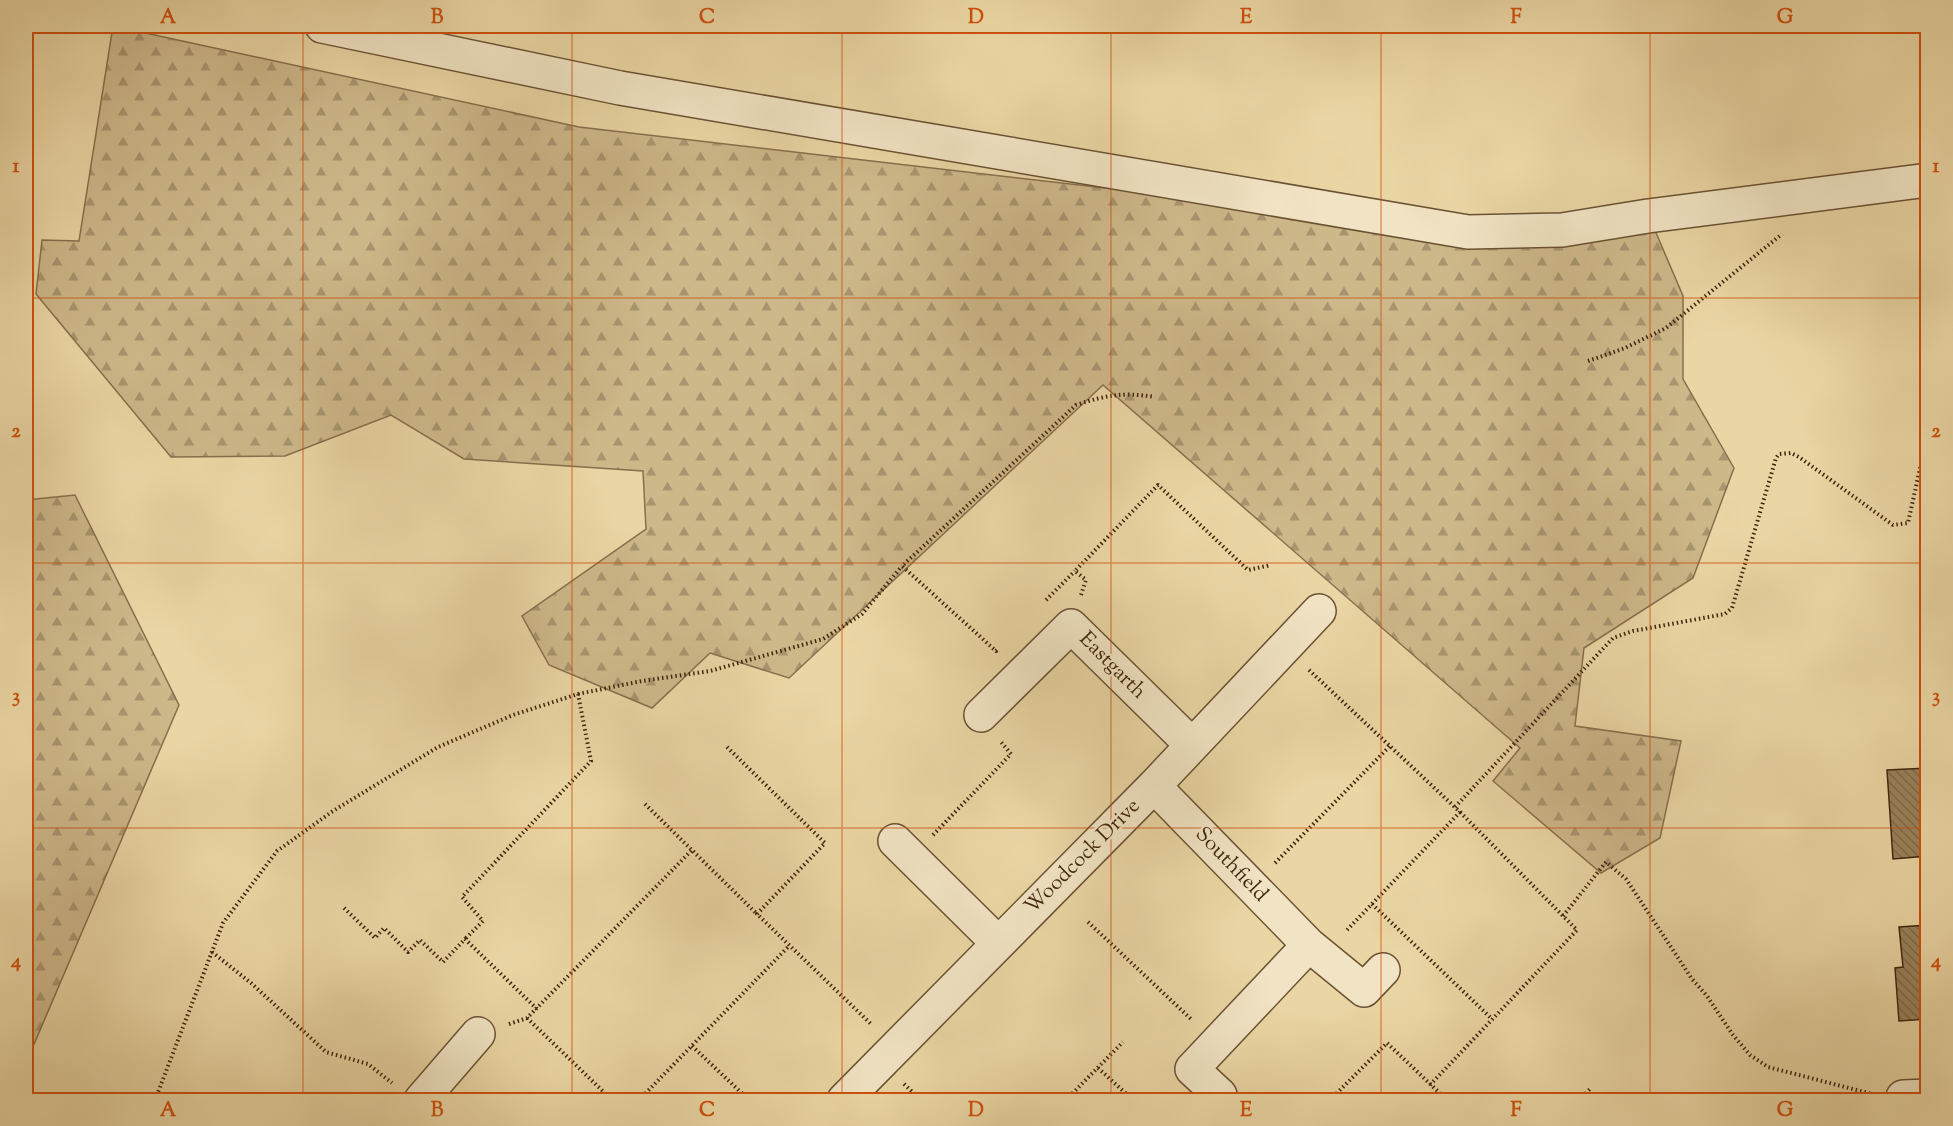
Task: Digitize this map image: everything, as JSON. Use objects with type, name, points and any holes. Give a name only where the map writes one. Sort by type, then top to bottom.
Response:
[{"type":"street","points":[[322,26],[620,88],[1468,232],[1563,230],[1821,192],[1928,180]]},
{"type":"street","name":"Woodcock Drive","points":[[844,1101],[1154,786],[1318,611]]},
{"type":"street","name":"Eastgarth","points":[[981,716],[1071,626],[1192,745]]},
{"type":"street","name":"Southfield","points":[[1154,786],[1315,951],[1364,990],[1383,970]]},
{"type":"street","points":[[903,849],[998,943]]},
{"type":"street","points":[[1220,1095],[1192,1069],[1216,1043],[1315,951]]},
{"type":"street","points":[[408,1093],[478,1034]]},
{"type":"path","points":[[1588,361],[1625,348],[1666,328],[1789,228]]},
{"type":"path","points":[[155,1101],[223,924],[277,851],[333,812],[438,747],[513,715],[578,694],[642,681],[710,671],[823,639],[862,614],[902,566],[1076,405],[1105,396],[1130,393],[1155,397]]},
{"type":"path","points":[[1455,807],[1613,638],[1633,631],[1725,615],[1732,608],[1779,454],[1791,453],[1798,457],[1893,525],[1908,523],[1924,450],[1928,449]]},
{"type":"path","points":[[1044,603],[1158,485],[1248,570],[1271,565]]},
{"type":"path","points":[[902,566],[996,651],[1004,643]]},
{"type":"path","points":[[1071,626],[1086,580],[1075,571]]},
{"type":"path","points":[[1284,648],[1455,807],[1577,930],[1430,1085]]},
{"type":"path","points":[[344,908],[375,938],[384,928],[408,952],[420,940],[443,962],[483,921],[462,897],[591,761],[578,694]]},
{"type":"path","points":[[903,849],[1011,754],[981,716]]},
{"type":"path","points":[[1252,887],[1390,746]]},
{"type":"path","points":[[727,747],[825,843],[757,914]]},
{"type":"path","points":[[645,804],[896,1048]]},
{"type":"path","points":[[1315,951],[1372,904],[1460,812]]},
{"type":"path","points":[[478,1034],[527,1018],[692,850]]},
{"type":"path","points":[[1563,916],[1606,862],[1626,879],[1692,979],[1750,1055],[1779,1070],[1863,1093],[1911,1098]]},
{"type":"path","points":[[1372,904],[1492,1019]]},
{"type":"path","points":[[1088,922],[1216,1043]]},
{"type":"path","points":[[465,939],[537,1008]]},
{"type":"path","points":[[639,1101],[789,946]]},
{"type":"path","points":[[212,951],[251,983],[326,1052],[368,1064],[408,1093]]},
{"type":"path","points":[[527,1018],[612,1101]]},
{"type":"path","points":[[1066,1101],[1123,1042]]},
{"type":"path","points":[[1330,1101],[1387,1043],[1447,1101]]},
{"type":"path","points":[[692,1046],[749,1101]]},
{"type":"path","points":[[1098,1068],[1133,1101]]},
{"type":"path","points":[[1579,1101],[1591,1088]]},
{"type":"green space","points":[[113,26],[579,127],[1433,226],[1654,228],[1683,296],[1683,379],[1734,468],[1693,578],[1584,648],[1575,726],[1681,741],[1660,838],[1601,873],[1493,781],[1520,748],[1103,385],[789,678],[710,653],[652,708],[549,665],[522,616],[646,529],[643,471],[464,459],[391,415],[285,456],[171,457],[36,294],[42,240],[79,241]]},
{"type":"green space","points":[[75,495],[179,705],[26,1063],[26,500]]},
{"type":"building","points":[[1928,768],[1928,818],[1923,818],[1925,838],[1928,837],[1928,856],[1893,859],[1887,770]]},
{"type":"building","points":[[1928,925],[1928,1019],[1899,1021],[1895,968],[1903,967],[1899,927]]}]
